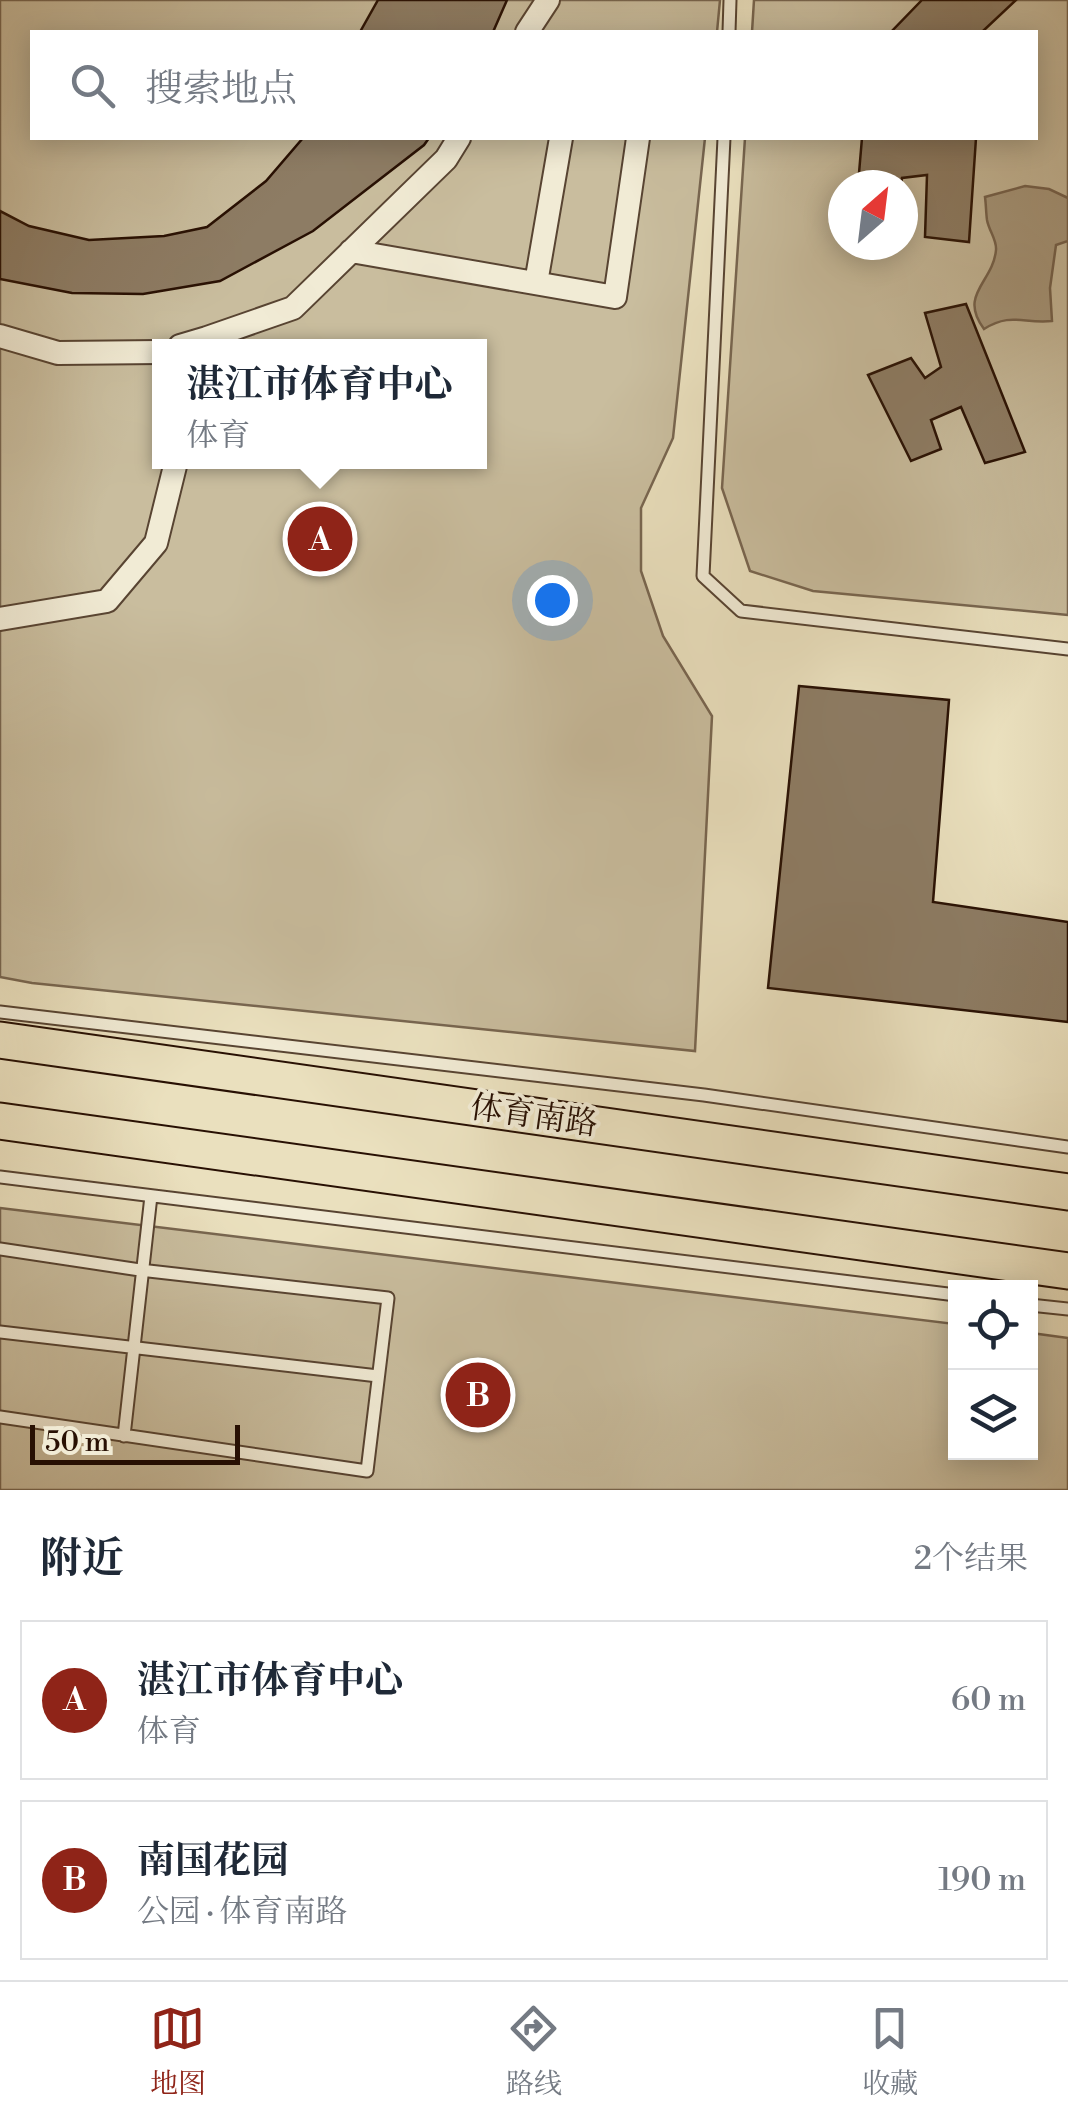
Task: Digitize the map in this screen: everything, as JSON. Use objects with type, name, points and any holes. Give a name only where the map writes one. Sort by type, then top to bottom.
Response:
[{"type":"main road","name":"体育南路","points":[[0,1040],[1068,1192]]},
{"type":"main road","points":[[0,1121],[1068,1272]]},
{"type":"street","points":[[528,30],[548,0]]},
{"type":"street","points":[[214,339],[293,308],[446,158],[459,140]]},
{"type":"street","points":[[536,284],[561,140]]},
{"type":"street","points":[[352,251],[616,298],[638,140]]},
{"type":"street","points":[[0,336],[58,353],[152,352]]},
{"type":"street","points":[[0,620],[107,601],[156,542],[174,469]]},
{"type":"lane","points":[[729,30],[730,0]]},
{"type":"lane","points":[[724,140],[703,576],[740,612],[1068,649]]},
{"type":"lane","points":[[0,1012],[704,1095],[1068,1147]]},
{"type":"lane","points":[[0,1177],[948,1294]]},
{"type":"lane","points":[[124,1436],[151,1196]]},
{"type":"lane","points":[[0,1249],[140,1270],[388,1298],[366,1470],[0,1418]]},
{"type":"lane","points":[[1038,1305],[1068,1309]]},
{"type":"lane","points":[[0,1332],[378,1376]]},
{"type":"shaded area","points":[[0,0],[720,0],[717,30],[30,30],[30,140],[705,140],[673,438],[641,508],[641,571],[663,636],[712,716],[695,1051],[0,977]]},
{"type":"shaded area","points":[[754,0],[1068,0],[1068,615],[813,591],[750,571],[722,488],[745,140],[1038,140],[1038,30],[752,30]]},
{"type":"shaded area","points":[[1025,186],[1049,189],[1068,198],[1068,241],[1056,245],[1050,288],[1052,321],[1010,320],[984,329],[974,307],[996,250],[985,197]]},
{"type":"shaded area","points":[[0,1208],[948,1323],[948,1460],[1038,1460],[1038,1334],[1068,1338],[1068,1490],[0,1490]]},
{"type":"building","points":[[378,0],[507,0],[494,30],[361,30]]},
{"type":"building","points":[[922,0],[1016,0],[984,30],[893,30]]},
{"type":"building","points":[[301,140],[428,140],[313,231],[220,281],[143,294],[72,293],[0,279],[0,211],[29,226],[89,240],[164,236],[207,227],[266,181]]},
{"type":"building","points":[[862,140],[976,140],[969,242],[925,237],[927,175],[918,176],[918,170],[859,170]]},
{"type":"building","points":[[966,304],[1025,452],[985,463],[961,407],[931,420],[941,449],[911,461],[868,375],[911,358],[925,378],[941,367],[925,313]]},
{"type":"building","points":[[799,686],[949,700],[933,902],[1068,922],[1068,1022],[768,988]]},
{"type":"place","name":"湛江市体育中心","points":[[320,539]]},
{"type":"place","name":"南国花园","points":[[478,1395]]}]
